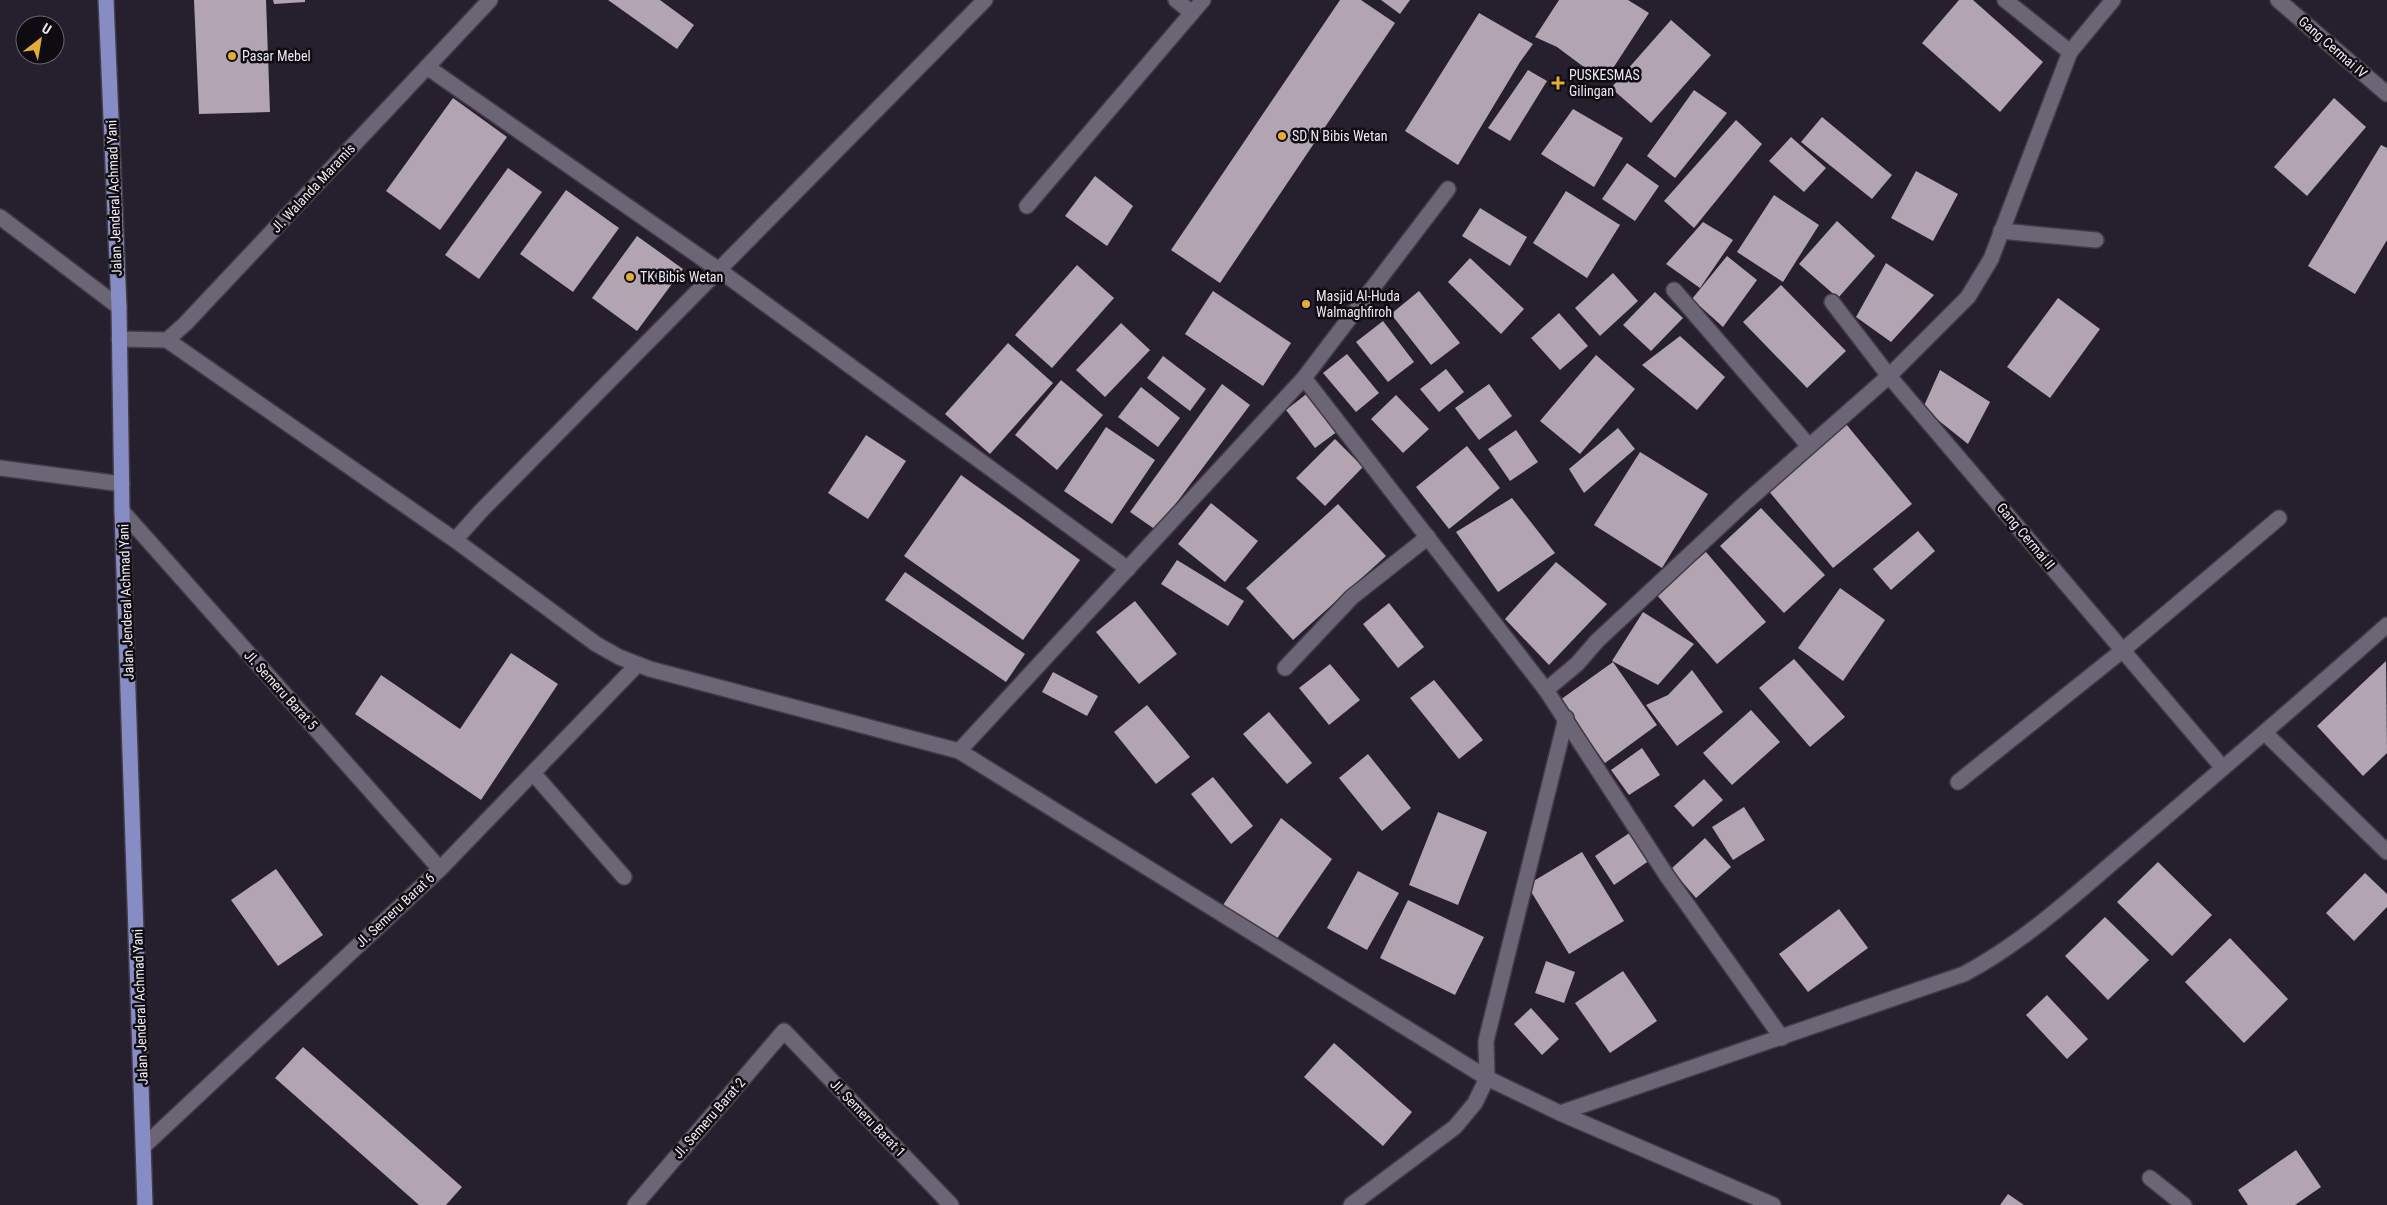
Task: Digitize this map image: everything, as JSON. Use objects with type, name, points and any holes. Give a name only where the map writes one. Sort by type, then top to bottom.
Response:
[{"type":"main road","name":"Jalan Jenderal Achmad Yani","points":[[106,0],[119,308],[122,512],[145,1205]]},
{"type":"street","name":"Jl. Walanda Maramis","points":[[167,340],[218,290],[490,0]]},
{"type":"street","points":[[455,540],[481,511],[986,0]]},
{"type":"street","points":[[1176,0],[1192,14]]},
{"type":"street","points":[[1027,206],[1203,0]]},
{"type":"street","points":[[2005,0],[2070,52]]},
{"type":"street","points":[[1546,690],[1577,664],[1604,635],[1746,502],[1889,376],[1968,297],[1987,267],[2070,52],[2114,0]]},
{"type":"street","name":"Gang Cermai IV","points":[[2278,0],[2387,94]]},
{"type":"street","points":[[427,67],[719,270],[1128,569]]},
{"type":"street","points":[[959,751],[1304,378],[1448,188]]},
{"type":"street","points":[[0,217],[119,308]]},
{"type":"street","points":[[2001,231],[2096,240]]},
{"type":"street","points":[[1674,290],[1809,446]]},
{"type":"street","name":"Gang Cermai II","points":[[1832,302],[1889,376],[2223,768]]},
{"type":"street","points":[[119,339],[167,340],[455,540],[596,644],[637,665],[959,751],[1487,1078],[1560,1113],[1773,1205]]},
{"type":"street","points":[[1304,378],[1546,690],[1667,876],[1782,1038]]},
{"type":"street","points":[[0,468],[122,484]]},
{"type":"street","name":"Jl. Semeru Barat 5","points":[[122,512],[440,868]]},
{"type":"street","points":[[1958,782],[2123,650],[2279,518]]},
{"type":"street","points":[[1285,668],[1352,597],[1428,537]]},
{"type":"street","points":[[1560,1113],[1964,974],[1998,956],[2046,918],[2265,733],[2387,625]]},
{"type":"street","name":"Jl. Semeru Barat 6","points":[[144,1146],[440,868],[637,665]]},
{"type":"street","points":[[1351,1205],[1455,1127],[1475,1103],[1487,1078],[1486,1041],[1566,718]]},
{"type":"street","points":[[2265,733],[2387,852]]},
{"type":"street","points":[[533,774],[624,877]]},
{"type":"street","name":"Jl. Semeru Barat 2","points":[[635,1205],[784,1031]]},
{"type":"street","name":"Jl. Semeru Barat 1","points":[[784,1031],[951,1205]]},
{"type":"street","points":[[2150,1178],[2184,1205]]},
{"type":"building","name":"Pasar Mebel","points":[[194,0],[266,0],[270,112],[199,114]]},
{"type":"building","points":[[273,0],[305,0],[305,2],[274,4]]},
{"type":"building","points":[[608,0],[660,0],[694,25],[677,49]]},
{"type":"building","points":[[1340,0],[1361,0],[1395,23],[1220,283],[1171,250]]},
{"type":"building","points":[[1381,0],[1410,0],[1400,14]]},
{"type":"building","points":[[1559,0],[1628,0],[1649,13],[1604,82],[1557,47],[1535,37]]},
{"type":"building","points":[[1959,0],[1973,0],[2043,62],[2000,112],[1922,43]]},
{"type":"building","points":[[1479,13],[1533,44],[1520,62],[1458,165],[1405,131]]},
{"type":"building","points":[[1671,20],[1711,55],[1651,123],[1611,88]]},
{"type":"building","points":[[1528,70],[1547,81],[1510,141],[1488,128]]},
{"type":"building","points":[[1694,90],[1727,113],[1675,178],[1647,156]]},
{"type":"building","points":[[453,98],[507,137],[440,230],[386,191]]},
{"type":"building","points":[[2334,98],[2366,127],[2307,196],[2274,167]]},
{"type":"building","points":[[1573,109],[1623,138],[1594,187],[1541,154]]},
{"type":"building","points":[[1822,117],[1892,175],[1872,199],[1801,142]]},
{"type":"building","points":[[1736,120],[1762,144],[1694,228],[1664,201]]},
{"type":"building","points":[[1791,137],[1826,168],[1804,192],[1769,161]]},
{"type":"building","points":[[2381,145],[2387,148],[2387,240],[2355,294],[2308,266]]},
{"type":"building","points":[[1627,163],[1659,186],[1635,221],[1602,199]]},
{"type":"building","points":[[508,168],[542,192],[479,279],[445,255]]},
{"type":"building","points":[[1916,171],[1958,194],[1933,241],[1891,218]]},
{"type":"building","points":[[1095,176],[1133,206],[1107,246],[1065,216]]},
{"type":"building","points":[[566,190],[619,228],[573,292],[520,254]]},
{"type":"building","points":[[1566,191],[1620,225],[1587,278],[1533,243]]},
{"type":"building","points":[[1774,195],[1819,225],[1783,282],[1737,252]]},
{"type":"building","points":[[1480,208],[1527,237],[1510,266],[1462,236]]},
{"type":"building","points":[[1837,221],[1875,256],[1838,298],[1799,264]]},
{"type":"building","points":[[1703,222],[1733,240],[1700,288],[1666,264]]},
{"type":"building","points":[[637,236],[683,269],[637,331],[592,298]]},
{"type":"building","points":[[1727,256],[1757,280],[1723,327],[1692,299]]},
{"type":"building","points":[[1470,258],[1524,309],[1501,334],[1448,282]]},
{"type":"building","points":[[1886,263],[1934,295],[1891,342],[1856,317]]},
{"type":"building","points":[[1077,265],[1114,298],[1052,368],[1015,335]]},
{"type":"building","points":[[1613,273],[1638,301],[1600,336],[1575,308]]},
{"type":"building","points":[[1781,285],[1846,351],[1807,388],[1743,322]]},
{"type":"building","points":[[1213,291],[1291,343],[1263,386],[1185,334]]},
{"type":"building","points":[[1419,291],[1460,343],[1431,365],[1391,314]]},
{"type":"building","points":[[1655,292],[1683,318],[1651,351],[1623,325]]},
{"type":"building","points":[[2058,298],[2100,329],[2050,398],[2007,367]]},
{"type":"building","points":[[1559,313],[1588,346],[1560,370],[1531,338]]},
{"type":"building","points":[[1383,321],[1414,362],[1388,382],[1356,342]]},
{"type":"building","points":[[1121,323],[1150,350],[1105,397],[1076,370]]},
{"type":"building","points":[[1680,336],[1725,377],[1697,410],[1642,365]]},
{"type":"building","points":[[1008,343],[1053,383],[990,454],[945,414]]},
{"type":"building","points":[[1347,354],[1379,393],[1356,412],[1323,373]]},
{"type":"building","points":[[1596,355],[1635,389],[1580,454],[1540,421]]},
{"type":"building","points":[[1163,356],[1206,389],[1190,411],[1147,378]]},
{"type":"building","points":[[1446,369],[1464,392],[1439,412],[1420,389]]},
{"type":"building","points":[[1940,370],[1990,402],[1968,444],[1923,408]]},
{"type":"building","points":[[1061,380],[1103,415],[1057,470],[1015,435]]},
{"type":"building","points":[[1222,384],[1250,405],[1156,530],[1130,512]]},
{"type":"building","points":[[1489,384],[1512,416],[1479,440],[1455,408]]},
{"type":"building","points":[[1141,387],[1180,418],[1158,447],[1118,417]]},
{"type":"building","points":[[1309,392],[1338,431],[1315,448],[1286,410]]},
{"type":"building","points":[[1396,395],[1429,429],[1403,453],[1371,419]]},
{"type":"building","points":[[1846,424],[1912,504],[1833,568],[1767,489]]},
{"type":"building","points":[[1106,427],[1155,460],[1112,524],[1064,491]]},
{"type":"building","points":[[1618,428],[1635,449],[1584,493],[1569,469]]},
{"type":"building","points":[[1516,430],[1538,462],[1510,481],[1488,449]]},
{"type":"building","points":[[866,435],[906,461],[868,519],[828,493]]},
{"type":"building","points":[[1335,439],[1363,467],[1325,506],[1296,478]]},
{"type":"building","points":[[1467,446],[1500,488],[1449,529],[1416,487]]},
{"type":"building","points":[[1640,452],[1708,494],[1662,568],[1594,525]]},
{"type":"building","points":[[961,475],[1080,560],[1023,640],[904,556]]},
{"type":"building","points":[[1512,498],[1555,553],[1498,592],[1456,532]]},
{"type":"building","points":[[1211,503],[1258,541],[1225,582],[1178,544]]},
{"type":"building","points":[[1338,504],[1386,556],[1293,640],[1246,588]]},
{"type":"building","points":[[1761,508],[1825,575],[1784,613],[1720,546]]},
{"type":"building","points":[[1918,531],[1935,551],[1891,590],[1873,569]]},
{"type":"building","points":[[1706,552],[1766,622],[1717,664],[1656,594]]},
{"type":"building","points":[[1177,560],[1244,601],[1228,626],[1161,584]]},
{"type":"building","points":[[1556,562],[1607,604],[1549,665],[1505,619]]},
{"type":"building","points":[[905,572],[1025,654],[1006,682],[885,600]]},
{"type":"building","points":[[1840,588],[1885,620],[1843,681],[1798,648]]},
{"type":"building","points":[[1135,601],[1177,654],[1139,684],[1096,632]]},
{"type":"building","points":[[1389,603],[1424,647],[1398,668],[1363,624]]},
{"type":"building","points":[[1643,612],[1694,644],[1658,685],[1612,661]]},
{"type":"building","points":[[511,653],[558,684],[481,800],[355,714],[381,675],[460,729]]},
{"type":"building","points":[[1794,659],[1845,717],[1810,747],[1759,688]]},
{"type":"building","points":[[2386,661],[2387,753],[2363,776],[2317,726]]},
{"type":"building","points":[[1613,662],[1657,725],[1605,763],[1560,700]]},
{"type":"building","points":[[1330,664],[1360,700],[1329,725],[1299,688]]},
{"type":"building","points":[[1692,670],[1723,712],[1677,746],[1646,705],[1668,695]]},
{"type":"building","points":[[1053,672],[1098,696],[1087,716],[1042,692]]},
{"type":"building","points":[[1434,680],[1483,740],[1459,759],[1410,698]]},
{"type":"building","points":[[1147,705],[1190,757],[1156,784],[1114,732]]},
{"type":"building","points":[[1751,710],[1780,742],[1732,785],[1703,753]]},
{"type":"building","points":[[1269,712],[1312,763],[1287,784],[1243,734]]},
{"type":"building","points":[[1642,748],[1660,775],[1629,795],[1611,770]]},
{"type":"building","points":[[1368,754],[1411,808],[1382,831],[1339,778]]},
{"type":"building","points":[[1213,777],[1253,826],[1231,844],[1191,794]]},
{"type":"building","points":[[1704,779],[1723,800],[1693,827],[1674,806]]},
{"type":"building","points":[[1744,807],[1765,840],[1733,860],[1712,827]]},
{"type":"building","points":[[1438,812],[1487,832],[1458,905],[1409,885]]},
{"type":"building","points":[[1281,818],[1332,859],[1276,940],[1223,905]]},
{"type":"building","points":[[1631,832],[1650,860],[1614,885],[1595,856]]},
{"type":"building","points":[[1705,838],[1731,867],[1696,898],[1671,869]]},
{"type":"building","points":[[1582,852],[1624,921],[1569,954],[1527,885]]},
{"type":"building","points":[[2158,862],[2212,915],[2172,956],[2117,902]]},
{"type":"building","points":[[276,869],[323,935],[278,966],[231,900]]},
{"type":"building","points":[[1358,871],[1399,893],[1367,950],[1327,928]]},
{"type":"building","points":[[2365,873],[2387,894],[2387,907],[2354,941],[2326,913]]},
{"type":"building","points":[[1408,900],[1484,937],[1455,995],[1380,958]]},
{"type":"building","points":[[1839,909],[1868,948],[1808,992],[1779,954]]},
{"type":"building","points":[[2105,917],[2149,960],[2108,1000],[2065,956]]},
{"type":"building","points":[[2230,938],[2288,999],[2244,1043],[2185,982]]},
{"type":"building","points":[[1546,961],[1575,972],[1564,1003],[1535,993]]},
{"type":"building","points":[[1623,971],[1657,1021],[1610,1053],[1575,1003]]},
{"type":"building","points":[[2047,995],[2088,1039],[2067,1059],[2026,1015]]},
{"type":"building","points":[[1531,1008],[1559,1039],[1542,1055],[1514,1024]]},
{"type":"building","points":[[1334,1043],[1412,1112],[1383,1146],[1304,1077]]},
{"type":"building","points":[[303,1047],[462,1187],[446,1205],[419,1205],[275,1078]]},
{"type":"building","points":[[2296,1150],[2321,1187],[2295,1205],[2248,1205],[2238,1190]]},
{"type":"building","points":[[2008,1194],[2024,1205],[2000,1205]]},
{"type":"place","name":"Pasar Mebel","points":[[232,56]]},
{"type":"place","name":"PUSKESMAS Gilingan","points":[[1558,83]]},
{"type":"place","name":"SD N Bibis Wetan","points":[[1282,136]]},
{"type":"place","name":"TK Bibis Wetan","points":[[630,277]]},
{"type":"place","name":"Masjid Al-Huda Walmaghfiroh","points":[[1306,304]]}]
